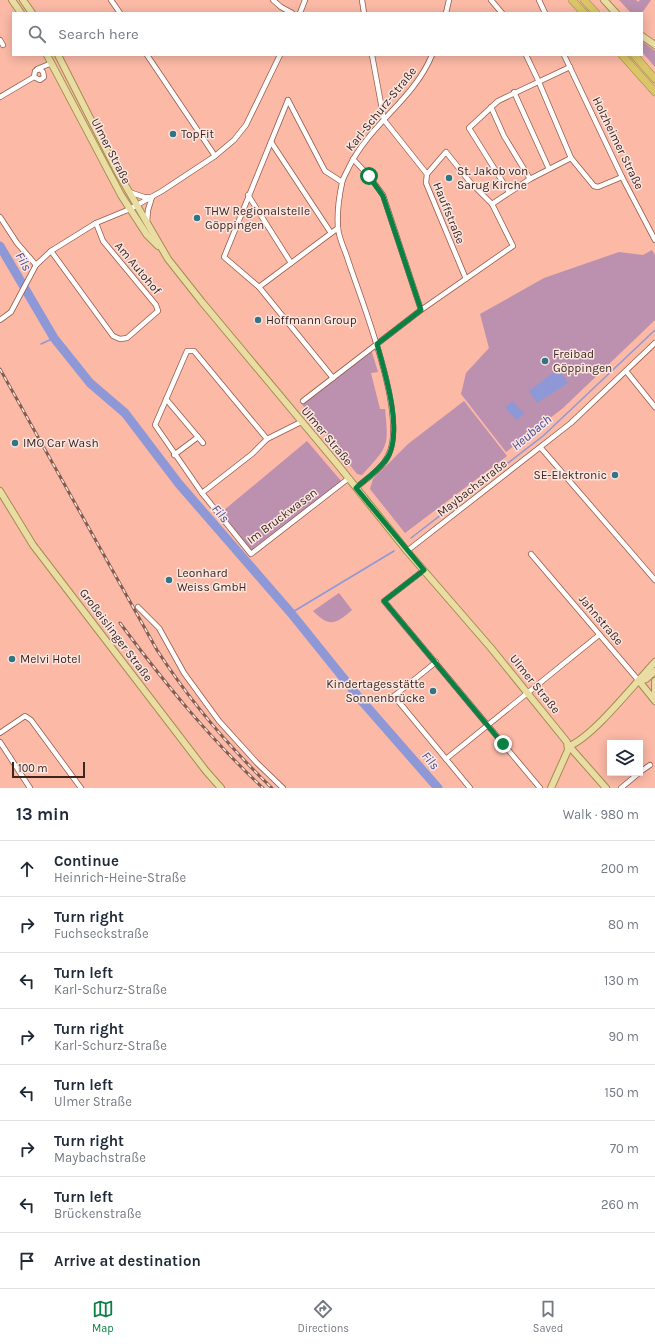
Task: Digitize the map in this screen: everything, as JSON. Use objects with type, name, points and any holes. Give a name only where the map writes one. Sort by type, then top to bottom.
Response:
[{"type":"highway","points":[[572,0],[583,12]]},
{"type":"highway","points":[[584,0],[595,12]]},
{"type":"highway","points":[[623,56],[655,92]]},
{"type":"highway","points":[[635,56],[655,79]]},
{"type":"main road","points":[[12,0],[20,12]]},
{"type":"main road","points":[[23,0],[31,12]]},
{"type":"main road","points":[[604,0],[615,12]]},
{"type":"main road","points":[[643,37],[655,45]]},
{"type":"main road","name":"Ulmer Straße","points":[[48,56],[130,209],[147,235],[163,252],[301,422],[349,478],[407,551],[529,693],[560,732],[568,746],[606,788]]},
{"type":"main road","name":"Ulmer Straße","points":[[59,56],[136,206],[147,222],[163,252]]},
{"type":"main road","name":"Großeislinger Straße","points":[[0,492],[42,557],[206,771],[221,788]]},
{"type":"main road","points":[[551,788],[568,746],[575,744],[586,735],[639,681],[655,662]]},
{"type":"main road","points":[[639,681],[646,679],[655,671]]},
{"type":"main road","name":"Jahnstraße","points":[[639,681],[655,701]]},
{"type":"main road","points":[[655,681],[655,693]]},
{"type":"street","points":[[112,0],[119,12]]},
{"type":"street","points":[[273,0],[290,12]]},
{"type":"street","points":[[300,12],[306,0]]},
{"type":"street","points":[[362,0],[364,12]]},
{"type":"street","points":[[446,12],[449,0]]},
{"type":"street","points":[[492,0],[501,12]]},
{"type":"street","points":[[539,0],[545,12]]},
{"type":"street","points":[[0,40],[3,45]]},
{"type":"street","points":[[148,56],[215,156]]},
{"type":"street","points":[[0,320],[11,312],[36,265],[51,251],[96,223],[130,209],[152,197],[215,156],[234,140],[246,125],[280,56]]},
{"type":"street","points":[[372,56],[384,120]]},
{"type":"street","name":"Karl-Schurz-Straße","points":[[356,488],[388,457],[395,435],[385,375],[377,344],[338,228],[342,182],[353,159],[363,144],[417,83],[431,56]]},
{"type":"street","points":[[526,56],[570,158],[594,186],[598,187],[622,177]]},
{"type":"street","name":"Holzheimer Straße","points":[[564,56],[622,177],[655,240]]},
{"type":"street","points":[[34,77],[34,72],[52,62]]},
{"type":"street","points":[[509,192],[469,128],[498,101],[538,80],[570,67]]},
{"type":"street","points":[[34,77],[37,80],[44,77],[43,72],[38,69]]},
{"type":"street","points":[[0,97],[34,77]]},
{"type":"street","points":[[514,92],[549,169]]},
{"type":"street","points":[[333,378],[259,287],[224,257],[288,100],[325,171],[342,182]]},
{"type":"street","points":[[491,107],[504,136],[530,179]]},
{"type":"street","name":"Hauffstraße","points":[[384,120],[427,174],[426,183],[466,279]]},
{"type":"street","points":[[271,142],[331,233]]},
{"type":"street","points":[[303,401],[421,310],[513,246],[492,204],[470,182],[446,152],[427,174]]},
{"type":"street","points":[[492,204],[530,179],[570,158]]},
{"type":"street","points":[[353,159],[369,176],[383,196],[421,310]]},
{"type":"street","points":[[129,192],[144,197],[152,197]]},
{"type":"street","points":[[248,196],[292,263]]},
{"type":"street","points":[[147,222],[148,210],[152,197]]},
{"type":"street","points":[[0,217],[17,243],[36,265]]},
{"type":"street","name":"Am Autohof","points":[[51,251],[112,336],[120,339],[128,338],[158,311],[156,305],[103,241],[96,223]]},
{"type":"street","points":[[259,287],[338,228]]},
{"type":"street","name":"Maybachstraße","points":[[407,551],[541,448],[571,423],[655,343]]},
{"type":"street","name":"Im Bruckwasen","points":[[267,439],[194,351],[187,351],[155,426],[202,493],[251,554],[349,478]]},
{"type":"street","points":[[626,371],[655,407]]},
{"type":"street","points":[[166,399],[203,443]]},
{"type":"street","points":[[202,493],[252,454],[267,439],[301,422]]},
{"type":"street","points":[[174,455],[198,437]]},
{"type":"street","points":[[541,448],[655,580]]},
{"type":"street","name":"Jahnstraße","points":[[531,554],[639,681]]},
{"type":"street","points":[[424,570],[384,601],[540,788]]},
{"type":"street","points":[[138,607],[159,628],[184,673],[219,721],[257,763],[283,788]]},
{"type":"street","points":[[446,760],[599,635]]},
{"type":"street","points":[[436,662],[394,696],[470,788]]},
{"type":"street","points":[[0,733],[26,716],[31,720],[81,788]]},
{"type":"street","points":[[0,742],[30,788]]},
{"type":"street","points":[[643,771],[650,765]]},
{"type":"street","points":[[621,788],[636,776]]},
{"type":"shaded area","points":[[619,0],[636,0],[638,2],[640,0],[651,0],[643,12],[630,12]]},
{"type":"shaded area","points":[[643,42],[655,51],[655,67],[643,53]]},
{"type":"shaded area","name":"Freibad Göppingen","points":[[652,250],[655,255],[655,320],[563,408],[506,452],[461,394],[466,373],[489,348],[480,314],[544,278],[619,252],[643,255]]},
{"type":"shaded area","points":[[371,349],[378,372],[371,373],[380,409],[385,409],[387,432],[385,446],[382,452],[362,475],[357,474],[301,403]]},
{"type":"shaded area","points":[[464,401],[507,456],[405,533],[370,489],[373,479],[408,444]]},
{"type":"shaded area","points":[[307,441],[342,482],[249,554],[217,516]]},
{"type":"shaded area","points":[[339,593],[352,610],[341,619],[328,622],[323,620],[313,611]]},
{"type":"water","points":[[558,369],[568,383],[537,403],[529,391]]},
{"type":"water","points":[[513,401],[524,414],[516,420],[505,407]]},
{"type":"waterway","name":"Fils","points":[[0,246],[54,338],[90,383],[125,413],[179,484],[291,613],[361,700],[438,788]]},
{"type":"waterway","name":"Heubach","points":[[411,538],[543,436],[655,330]]},
{"type":"waterway","points":[[41,344],[54,338]]},
{"type":"waterway","name":"Heubach","points":[[291,613],[394,551]]},
{"type":"railway","points":[[0,369],[157,650],[210,722],[240,756],[272,788]]},
{"type":"railway","points":[[120,623],[153,667],[188,709],[224,749],[263,788]]},
{"type":"place","name":"TopFit","points":[[173,134]]},
{"type":"place","name":"St. Jakob von Sarug Kirche","points":[[449,178]]},
{"type":"place","name":"THW Regionalstelle Göppingen","points":[[197,218]]},
{"type":"place","name":"Hoffmann Group","points":[[258,320]]},
{"type":"place","name":"Freibad Göppingen","points":[[545,361]]},
{"type":"place","name":"IMO Car Wash","points":[[15,443]]},
{"type":"place","name":"SE-Elektronic","points":[[615,475]]},
{"type":"place","name":"Leonhard Weiss GmbH","points":[[169,580]]},
{"type":"place","name":"Melvi Hotel","points":[[12,659]]},
{"type":"place","name":"Kindertagesstätte Sonnenbrücke","points":[[433,691]]},
{"type":"route","points":[[369,176],[383,196],[421,310],[377,344],[384,370],[395,435],[388,457],[356,488],[424,570],[384,601],[503,744]]}]
